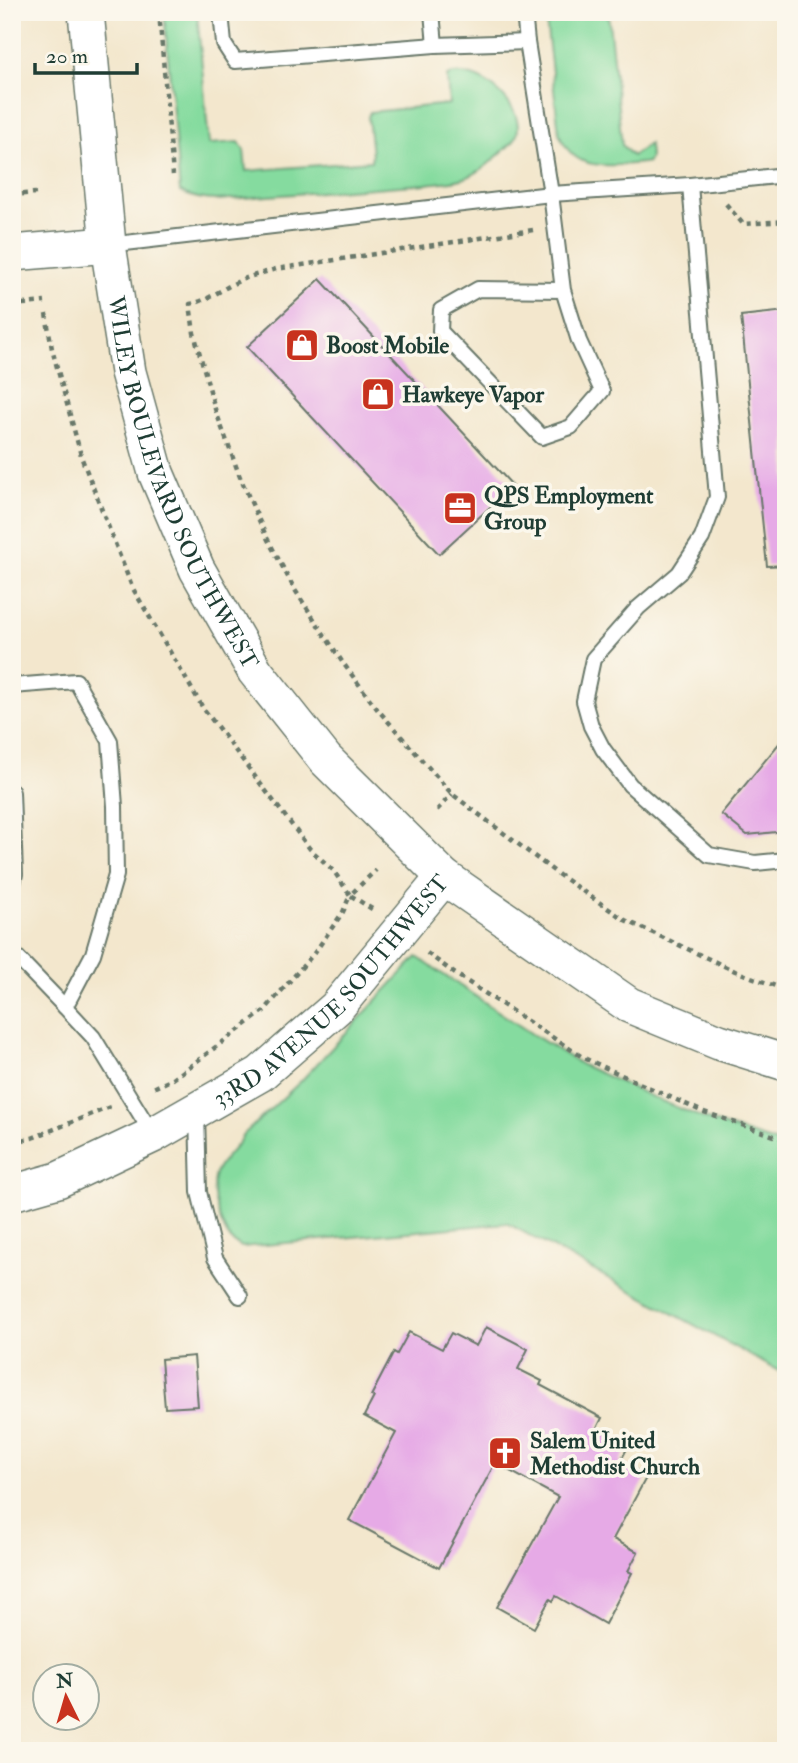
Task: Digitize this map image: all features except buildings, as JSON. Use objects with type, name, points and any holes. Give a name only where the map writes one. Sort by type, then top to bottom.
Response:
[{"type":"street","name":"WILEY BOULEVARD SOUTHWEST","points":[[86,12],[108,245],[128,372],[156,472],[197,569],[255,671],[325,759],[444,877]]},
{"type":"street","points":[[12,253],[108,245]]},
{"type":"street","name":"33RD AVENUE SOUTHWEST","points":[[12,1193],[58,1180],[153,1135],[260,1074],[336,1007],[444,877],[629,1005],[719,1042],[786,1063]]},
{"type":"lane","points":[[221,12],[224,44],[235,61],[435,45],[527,42]]},
{"type":"lane","points":[[432,12],[435,45]]},
{"type":"lane","points":[[524,12],[563,290],[579,341],[602,391],[571,426],[542,437],[440,331],[441,310],[478,289],[563,290]]},
{"type":"lane","points":[[108,245],[551,194],[690,185],[786,175]]},
{"type":"lane","points":[[690,185],[717,497],[702,538],[679,573],[638,608],[593,659],[584,701],[591,726],[603,749],[630,785],[709,855],[755,863],[786,860]]},
{"type":"lane","points":[[12,686],[76,681],[110,741],[116,806],[116,874],[93,954],[65,1007]]},
{"type":"lane","points":[[12,792],[15,874],[12,889]]},
{"type":"lane","points":[[12,952],[93,1037],[153,1135]]},
{"type":"lane","points":[[197,1111],[200,1192],[215,1258],[240,1296]]},
{"type":"path","points":[[159,12],[173,175]]},
{"type":"path","points":[[12,129],[15,195],[36,193]]},
{"type":"path","points":[[743,225],[786,221]]},
{"type":"path","points":[[556,227],[276,269],[240,280],[203,301],[190,304],[194,334],[215,409],[240,477],[266,536],[295,590],[378,710],[452,794],[559,875],[625,920],[735,971],[786,990]]},
{"type":"path","points":[[12,305],[45,302]]},
{"type":"path","points":[[46,314],[52,349],[82,458],[132,587],[203,708],[310,849],[333,870],[351,895],[373,910]]},
{"type":"path","points":[[437,810],[452,794]]},
{"type":"path","points":[[12,1142],[32,1138],[173,1079],[264,1011],[316,952],[351,895],[376,870]]},
{"type":"path","points":[[427,953],[584,1058],[701,1111],[786,1140]]},
{"type":"green space","points":[[164,12],[197,12],[209,144],[239,142],[244,150],[246,171],[371,161],[368,117],[370,112],[449,104],[447,76],[459,74],[473,76],[486,83],[509,103],[516,116],[518,129],[514,141],[479,171],[451,181],[217,200],[184,194],[180,192]]},
{"type":"green space","points":[[545,12],[608,12],[622,145],[632,156],[649,144],[648,162],[599,165],[582,161],[569,151],[559,133]]},
{"type":"green space","points":[[417,957],[582,1065],[713,1122],[786,1146],[786,1375],[507,1223],[242,1247],[233,1242],[224,1228],[214,1196],[214,1177],[220,1165],[243,1135],[300,1082]]},
{"type":"place","name":"Boost Mobile","points":[[302,345]]},
{"type":"place","name":"Hawkeye Vapor","points":[[378,394]]},
{"type":"place","name":"QPS Employment Group","points":[[460,508]]},
{"type":"place","name":"Salem United Methodist Church","points":[[505,1453]]}]
